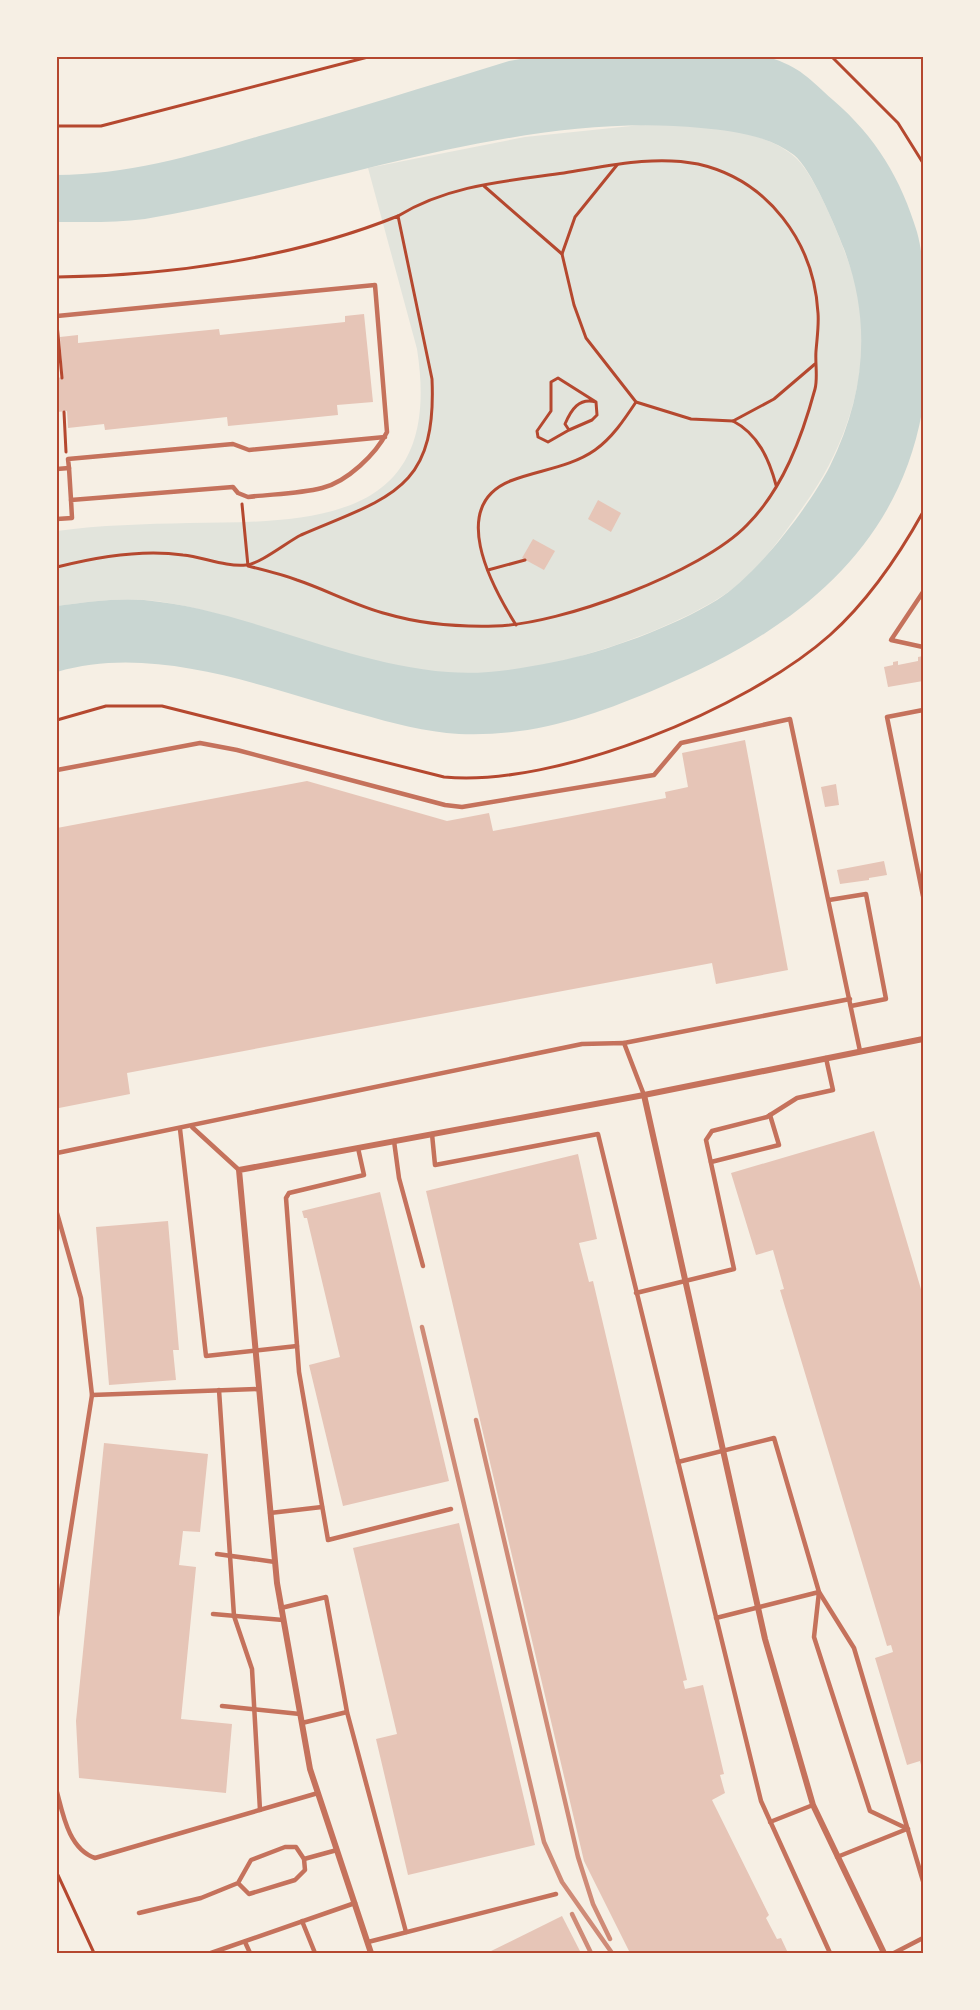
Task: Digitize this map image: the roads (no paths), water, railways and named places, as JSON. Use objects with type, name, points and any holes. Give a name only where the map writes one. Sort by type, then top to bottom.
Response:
[{"type":"street","points":[[371,1953],[310,1769],[283,1620],[270,1513],[239,1170],[644,1095],[923,1038]]},
{"type":"street","points":[[644,1095],[758,1608],[813,1805],[884,1953]]},
{"type":"lane","points":[[57,317],[375,285],[387,432],[367,459],[331,485],[258,495],[241,494],[233,487],[71,500]]},
{"type":"lane","points":[[57,519],[72,518],[68,459],[233,444],[249,450],[384,437]]},
{"type":"lane","points":[[57,469],[67,468]]},
{"type":"lane","points":[[923,592],[891,640],[923,647]]},
{"type":"lane","points":[[923,710],[887,717],[923,896]]},
{"type":"lane","points":[[57,770],[200,743],[237,750],[445,806],[462,807],[654,775],[681,743],[790,719],[860,1051]]},
{"type":"lane","points":[[829,900],[866,894],[886,999],[851,1006]]},
{"type":"lane","points":[[57,1153],[180,1130],[582,1044],[624,1043],[850,999]]},
{"type":"lane","points":[[624,1043],[644,1095]]},
{"type":"lane","points":[[636,1293],[734,1269],[706,1140],[712,1131],[770,1115],[797,1098],[833,1090],[826,1058]]},
{"type":"lane","points":[[711,1162],[779,1145],[770,1115]]},
{"type":"lane","points":[[192,1127],[239,1170]]},
{"type":"lane","points":[[180,1130],[206,1356],[297,1346]]},
{"type":"lane","points":[[432,1134],[435,1165],[598,1134],[761,1801],[830,1953]]},
{"type":"lane","points":[[394,1141],[399,1178],[423,1266]]},
{"type":"lane","points":[[358,1148],[364,1174],[290,1193],[286,1198],[299,1371],[328,1540],[451,1509]]},
{"type":"lane","points":[[57,1213],[81,1298],[92,1395],[57,1616]]},
{"type":"lane","points":[[92,1395],[259,1389]]},
{"type":"lane","points":[[219,1390],[234,1616],[252,1669],[260,1810]]},
{"type":"lane","points":[[678,1462],[774,1438],[819,1592],[854,1648],[923,1881]]},
{"type":"lane","points":[[270,1513],[322,1507]]},
{"type":"lane","points":[[217,1554],[275,1562]]},
{"type":"lane","points":[[716,1618],[819,1592]]},
{"type":"lane","points":[[819,1592],[814,1637],[870,1811],[908,1829]]},
{"type":"lane","points":[[281,1608],[326,1597],[347,1712],[406,1932]]},
{"type":"lane","points":[[213,1614],[283,1620]]},
{"type":"lane","points":[[222,1706],[300,1714]]},
{"type":"lane","points":[[302,1723],[347,1712]]},
{"type":"lane","points":[[57,1792],[66,1826],[87,1855],[95,1858],[318,1793]]},
{"type":"lane","points":[[770,1822],[813,1805]]},
{"type":"lane","points":[[837,1857],[908,1829]]},
{"type":"lane","points":[[139,1913],[201,1898],[238,1883],[251,1860],[285,1847],[296,1847],[304,1859],[305,1870],[295,1880],[249,1894],[238,1883]]},
{"type":"lane","points":[[304,1859],[337,1850]]},
{"type":"lane","points":[[368,1942],[556,1894]]},
{"type":"lane","points":[[211,1953],[355,1903]]},
{"type":"lane","points":[[302,1921],[315,1953]]},
{"type":"lane","points":[[894,1953],[923,1938]]},
{"type":"lane","points":[[245,1942],[250,1953]]},
{"type":"railway","points":[[422,1327],[544,1842],[562,1882],[612,1953]]},
{"type":"railway","points":[[476,1420],[578,1857],[593,1904],[610,1939]]},
{"type":"railway","points":[[572,1914],[591,1953]]}]
